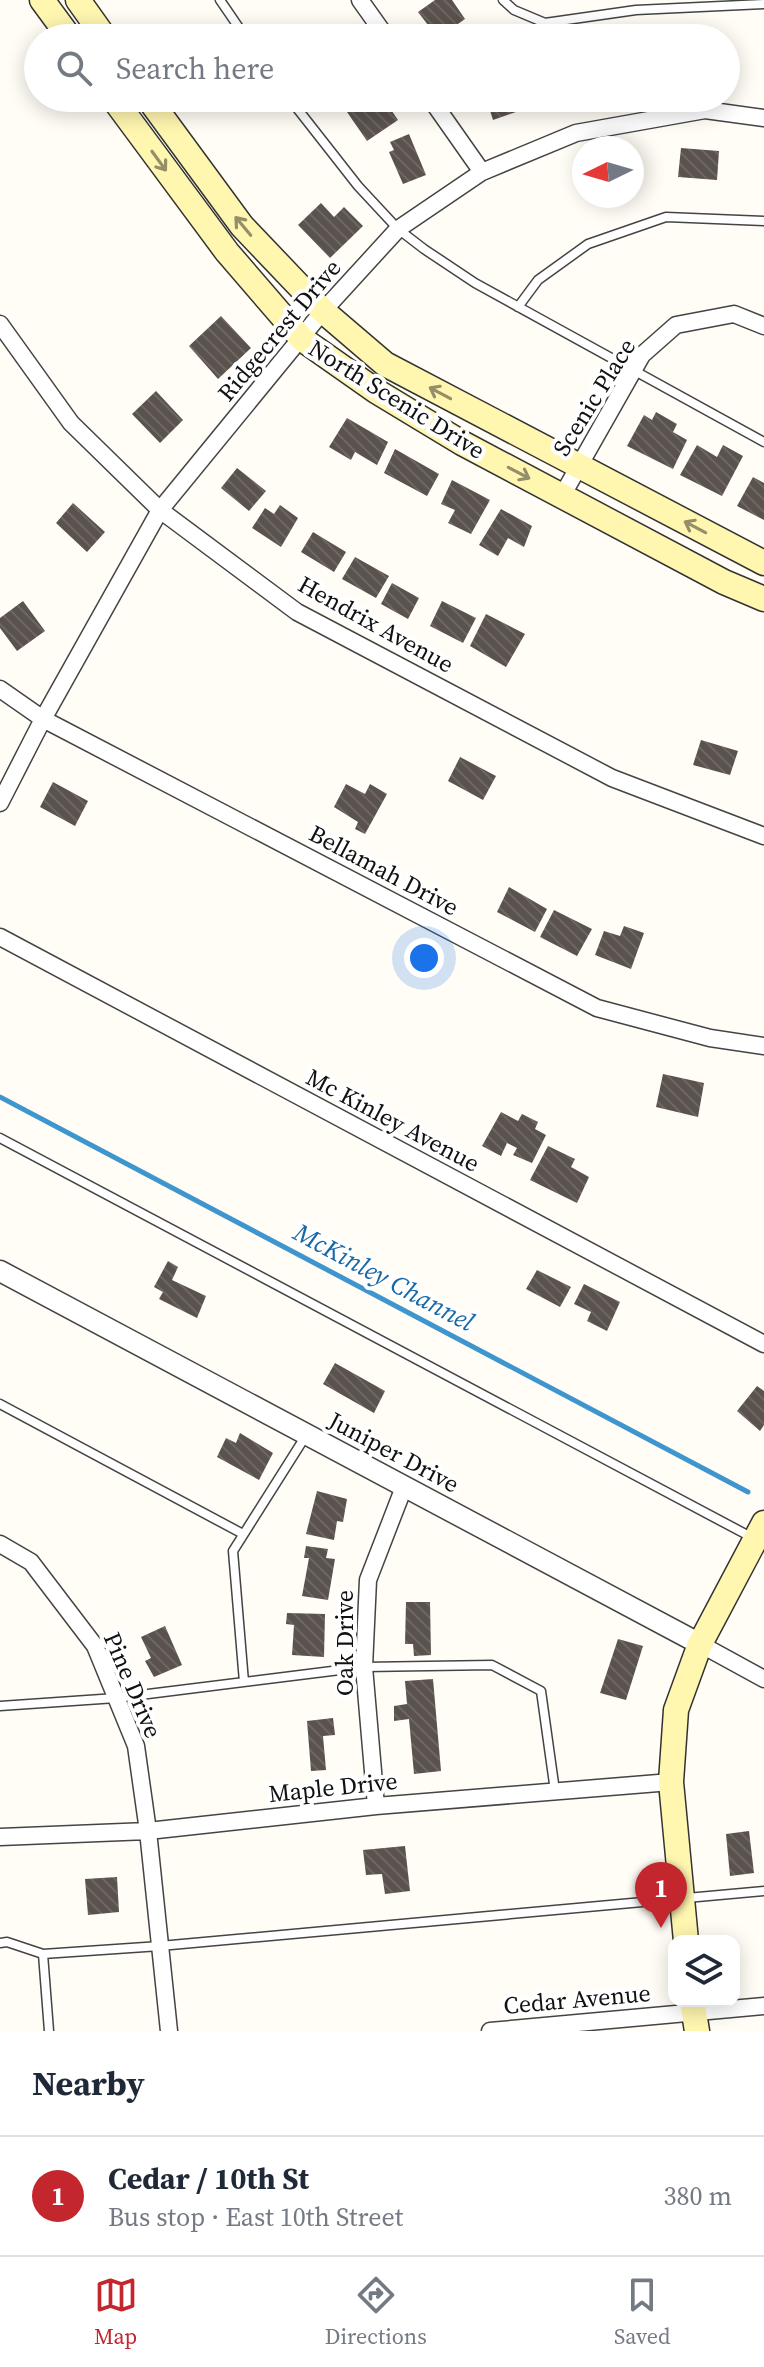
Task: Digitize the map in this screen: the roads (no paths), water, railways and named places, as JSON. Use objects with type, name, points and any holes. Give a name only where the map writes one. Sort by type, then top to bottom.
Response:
[{"type":"main road","points":[[42,0],[60,24]]},
{"type":"main road","points":[[78,0],[95,24]]},
{"type":"main road","name":"North Scenic Drive","points":[[123,112],[227,252],[302,339],[425,421],[724,582],[764,599]]},
{"type":"main road","name":"North Scenic Drive","points":[[158,112],[242,226],[323,311],[385,364],[764,563]]},
{"type":"main road","points":[[685,1935],[671,1782],[676,1710],[700,1644],[761,1535]]},
{"type":"street","points":[[360,0],[377,24]]},
{"type":"street","points":[[440,112],[482,172]]},
{"type":"street","name":"Ridgecrest Drive","points":[[0,803],[43,719],[160,510],[323,311],[398,229],[482,172],[576,133],[694,112]]},
{"type":"street","name":"Ridgecrest Drive","points":[[720,112],[764,118]]},
{"type":"street","name":"Scenic Place","points":[[562,496],[642,355],[676,325],[734,314],[764,326]]},
{"type":"street","name":"Hendrix Avenue","points":[[0,324],[71,423],[160,510],[297,612],[612,778],[764,836]]},
{"type":"street","name":"Bellamah Drive","points":[[0,689],[43,719],[597,1008],[710,1038],[764,1046]]},
{"type":"street","name":"Mc Kinley Avenue","points":[[0,937],[764,1344]]},
{"type":"street","name":"Juniper Drive","points":[[0,1271],[764,1679]]},
{"type":"street","name":"Oak Drive","points":[[376,1806],[364,1667],[368,1580],[404,1487]]},
{"type":"street","name":"Pine Drive","points":[[0,1544],[31,1562],[95,1646],[136,1746],[169,2031]]},
{"type":"street","name":"Maple Drive","points":[[0,1837],[148,1831],[376,1806],[671,1782]]},
{"type":"street","name":"Cedar Avenue","points":[[490,2031],[694,2015],[764,2006]]},
{"type":"lane","points":[[220,0],[236,24]]},
{"type":"lane","points":[[503,0],[514,10],[545,23],[636,10],[764,4]]},
{"type":"lane","points":[[300,112],[358,186],[398,229],[475,283],[764,442]]},
{"type":"lane","points":[[518,307],[538,280],[588,244],[653,221],[666,217],[764,221]]},
{"type":"lane","points":[[0,1138],[761,1535]]},
{"type":"lane","points":[[0,1404],[243,1534]]},
{"type":"lane","points":[[244,1682],[233,1551],[307,1435]]},
{"type":"lane","points":[[0,1706],[116,1698],[364,1667],[492,1665],[541,1691],[555,1792]]},
{"type":"lane","points":[[0,1943],[7,1942],[43,1954],[764,1891]]},
{"type":"lane","points":[[43,1954],[49,2031]]},
{"type":"waterway","name":"McKinley Channel","points":[[0,1097],[748,1492]]},
{"type":"place","name":"Cedar / 10th St","points":[[661,1928]]}]
